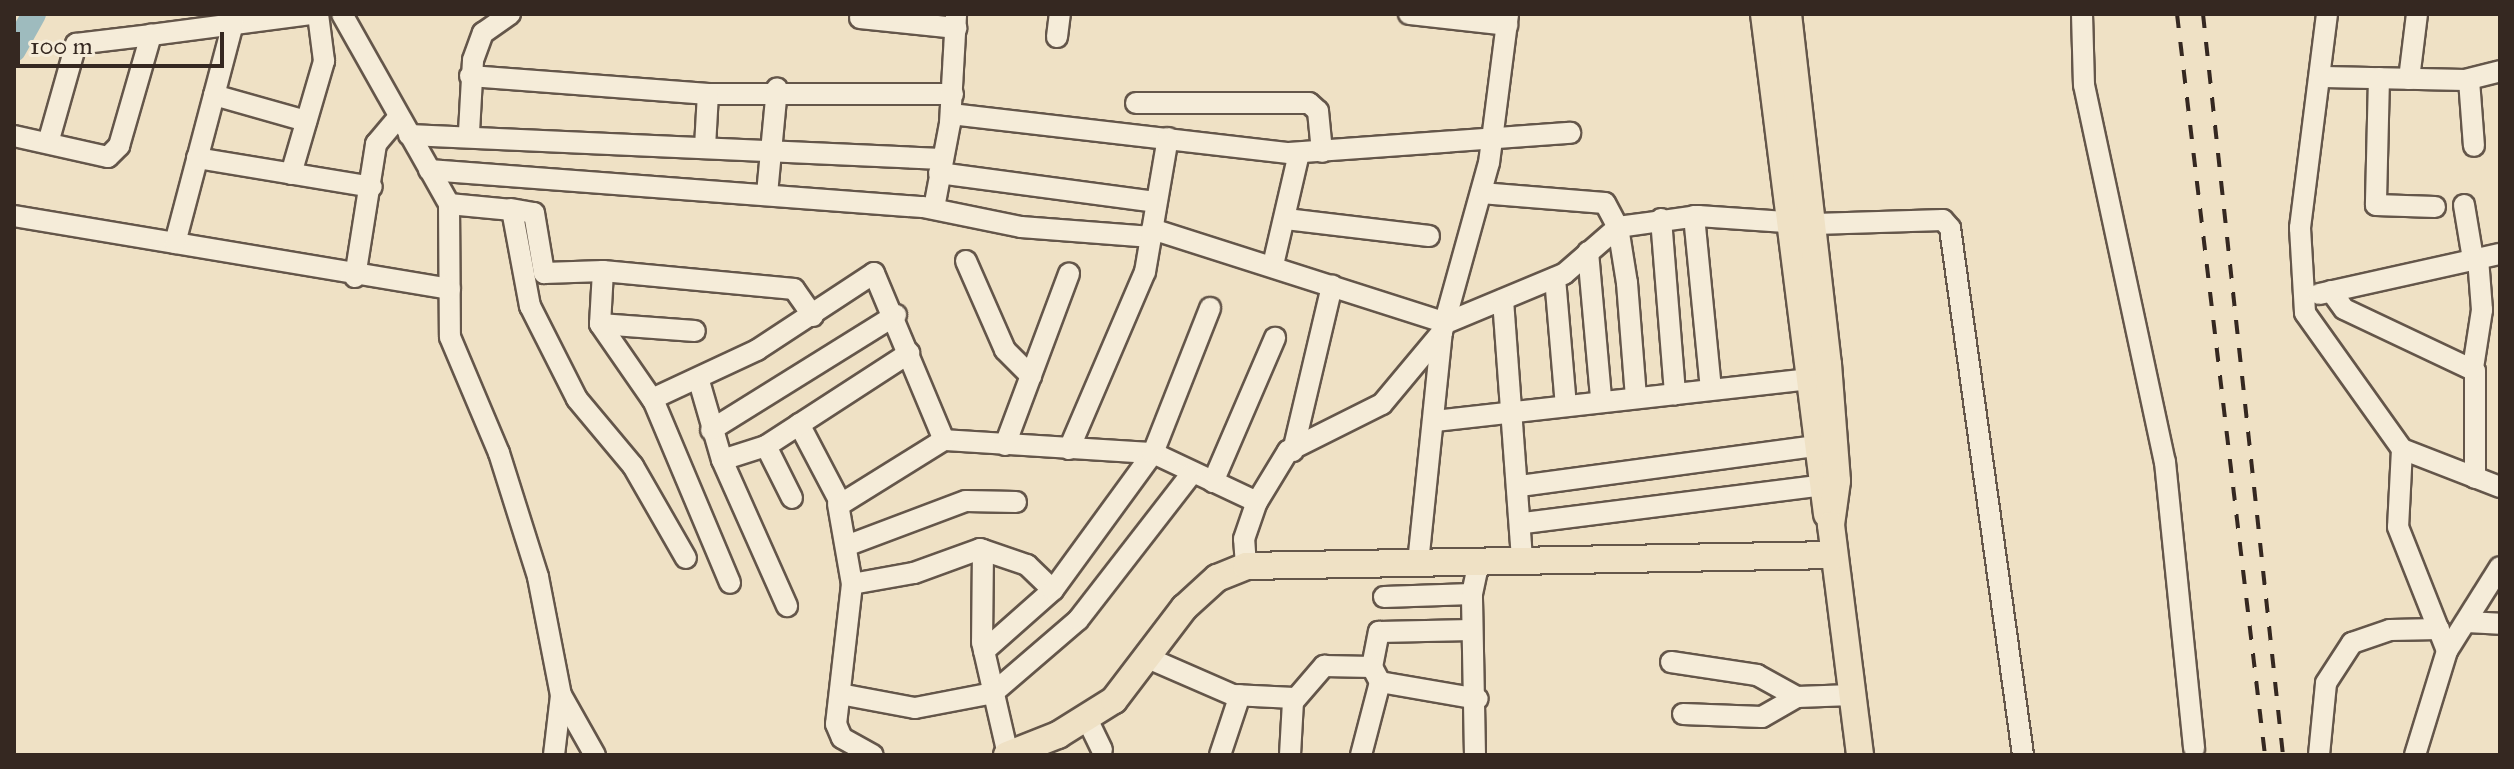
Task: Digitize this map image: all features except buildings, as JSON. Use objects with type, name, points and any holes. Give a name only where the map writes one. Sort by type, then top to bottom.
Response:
[{"type":"main road","points":[[1764,14],[1802,223],[1837,481],[1831,525]]},
{"type":"main road","points":[[1788,14],[1814,446],[1818,486],[1831,525],[1860,755]]},
{"type":"main road","points":[[1007,755],[1087,719],[1148,658],[1184,608],[1217,578],[1246,566],[1834,555]]},
{"type":"street","points":[[48,143],[76,44],[151,35],[197,21],[311,14]]},
{"type":"street","points":[[291,174],[325,55],[318,14]]},
{"type":"street","points":[[342,14],[449,204],[450,337],[499,453],[538,577],[561,695],[554,755]]},
{"type":"street","points":[[469,132],[470,76],[485,22],[510,14]]},
{"type":"street","points":[[1057,37],[1060,14]]},
{"type":"street","points":[[1409,14],[1508,20],[1481,193],[1444,328],[1418,563]]},
{"type":"street","points":[[2082,14],[2084,85],[2165,462],[2194,749]]},
{"type":"street","points":[[2327,14],[2324,77],[2300,228],[2303,297],[2308,319],[2402,449],[2500,487]]},
{"type":"street","points":[[2409,79],[2417,14]]},
{"type":"street","points":[[860,18],[956,21],[952,104],[934,208]]},
{"type":"street","points":[[175,243],[214,95],[227,21]]},
{"type":"street","points":[[14,136],[115,153],[151,35]]},
{"type":"street","points":[[2324,77],[2469,80],[2500,71]]},
{"type":"street","points":[[470,76],[708,94],[777,88],[952,104],[1168,138],[1299,153],[1490,142],[1570,133]]},
{"type":"street","points":[[2379,78],[2376,205],[2435,207]]},
{"type":"street","points":[[2469,80],[2474,146]]},
{"type":"street","points":[[767,194],[777,88]]},
{"type":"street","points":[[705,147],[708,94]]},
{"type":"street","points":[[214,95],[306,121]]},
{"type":"street","points":[[1136,103],[1309,103],[1318,111],[1322,152]]},
{"type":"street","points":[[355,277],[378,140],[403,126],[940,166],[1155,202]]},
{"type":"street","points":[[1069,449],[1145,272],[1168,138]]},
{"type":"street","points":[[1273,265],[1299,153]]},
{"type":"street","points":[[197,158],[372,187]]},
{"type":"street","points":[[429,170],[934,208],[1021,227],[1152,233],[1273,265],[1444,328]]},
{"type":"street","points":[[1481,193],[1600,200],[1618,227],[1636,397]]},
{"type":"street","points":[[449,204],[534,213],[544,273],[603,271],[794,289],[813,316]]},
{"type":"street","points":[[2464,205],[2476,259],[2482,310],[2473,368],[2475,478]]},
{"type":"street","points":[[511,209],[530,306],[577,399],[633,466],[686,558]]},
{"type":"street","points":[[14,216],[355,277],[450,289]]},
{"type":"street","points":[[1694,216],[1711,389]]},
{"type":"street","points":[[1293,451],[1382,404],[1444,328],[1555,278],[1618,227],[1694,216],[1802,223],[1935,218],[1950,228],[2023,755]]},
{"type":"street","points":[[1286,219],[1429,236]]},
{"type":"street","points":[[1661,219],[1675,394]]},
{"type":"street","points":[[1588,252],[1601,399]]},
{"type":"street","points":[[2303,297],[2500,254]]},
{"type":"street","points":[[966,261],[1005,350],[1031,376]]},
{"type":"street","points":[[603,271],[600,324],[652,399],[730,583]]},
{"type":"street","points":[[652,399],[699,381],[813,316],[874,273],[896,315],[944,440]]},
{"type":"street","points":[[1005,445],[1069,274]]},
{"type":"street","points":[[1555,278],[1566,406]]},
{"type":"street","points":[[1246,566],[1244,539],[1257,502],[1293,451],[1332,286]]},
{"type":"street","points":[[2331,291],[2344,309],[2473,368]]},
{"type":"street","points":[[1503,300],[1524,523],[1522,561]]},
{"type":"street","points":[[984,651],[1053,590],[1153,453],[1210,308]]},
{"type":"street","points":[[711,430],[896,315]]},
{"type":"street","points":[[600,324],[695,331]]},
{"type":"street","points":[[1213,482],[1275,338]]},
{"type":"street","points":[[722,460],[766,446],[909,353]]},
{"type":"street","points":[[1435,421],[1514,414],[1601,399],[1808,379]]},
{"type":"street","points":[[699,381],[722,460],[787,606]]},
{"type":"street","points":[[799,424],[838,504],[852,584],[838,731],[873,755]]},
{"type":"street","points":[[838,504],[944,440],[1153,453],[1257,502]]},
{"type":"street","points":[[766,446],[792,498]]},
{"type":"street","points":[[1520,486],[1814,446]]},
{"type":"street","points":[[2402,449],[2398,527],[2447,651]]},
{"type":"street","points":[[840,694],[915,708],[993,693],[1078,620],[1192,473]]},
{"type":"street","points":[[1524,523],[1818,486]]},
{"type":"street","points":[[846,546],[966,501],[1016,502]]},
{"type":"street","points":[[852,584],[983,550],[1027,565],[1053,590]]},
{"type":"street","points":[[983,550],[984,651],[1007,755]]},
{"type":"street","points":[[1475,755],[1478,699],[1472,594],[1479,562]]},
{"type":"street","points":[[2415,755],[2447,651],[2500,567]]},
{"type":"street","points":[[1384,597],[1472,594]]},
{"type":"street","points":[[2467,622],[2500,624]]},
{"type":"street","points":[[2319,755],[2326,683],[2352,643],[2390,630],[2439,629]]},
{"type":"street","points":[[1378,755],[1363,746],[1376,674],[1379,632],[1472,630]]},
{"type":"street","points":[[1148,658],[1240,695],[1294,698]]},
{"type":"street","points":[[1671,662],[1757,675],[1797,697],[1852,695]]},
{"type":"street","points":[[1290,755],[1294,698],[1324,666],[1376,674],[1478,699]]},
{"type":"street","points":[[561,695],[595,755]]},
{"type":"street","points":[[1220,755],[1240,695]]},
{"type":"street","points":[[1683,714],[1768,716],[1797,697]]},
{"type":"street","points":[[1087,719],[1102,750]]},
{"type":"waterway","points":[[14,50],[34,14]]},
{"type":"railway","points":[[2177,14],[2265,755]]},
{"type":"railway","points":[[2203,14],[2283,755]]}]
